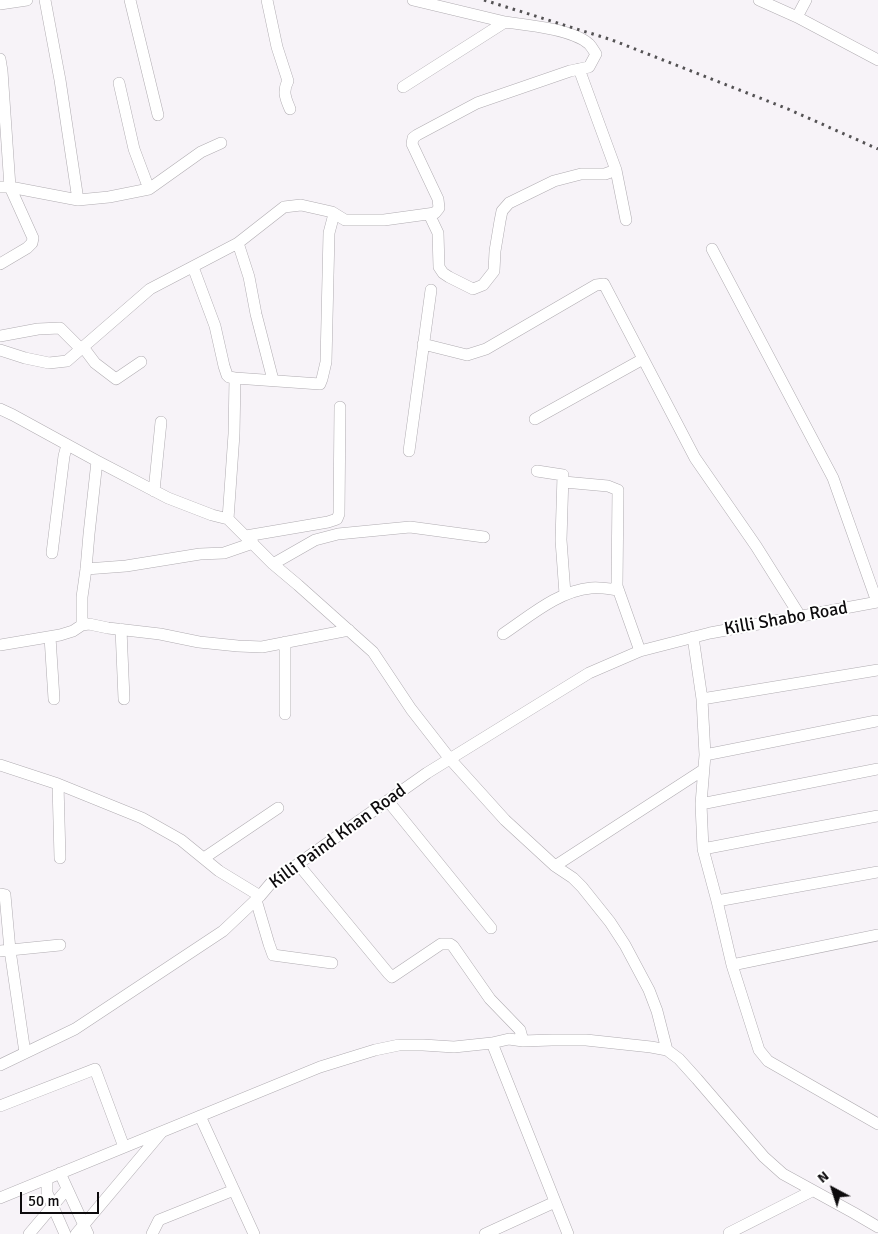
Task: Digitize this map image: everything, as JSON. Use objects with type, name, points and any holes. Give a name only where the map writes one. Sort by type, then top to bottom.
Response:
[{"type":"street","points":[[0,4],[28,0]]},
{"type":"street","points":[[45,0],[78,200]]},
{"type":"street","points":[[130,0],[158,114]]},
{"type":"street","points":[[267,0],[277,47],[288,81],[284,88],[284,95],[290,109]]},
{"type":"street","points":[[0,350],[25,358],[49,362],[67,361],[150,289],[238,243],[284,207],[301,205],[334,214],[345,220],[384,220],[435,213],[439,208],[438,199],[412,144],[413,138],[477,103],[570,70],[589,67],[596,54],[590,45],[581,39],[559,30],[505,22],[413,0]]},
{"type":"street","points":[[759,0],[797,17],[878,60]]},
{"type":"street","points":[[797,17],[806,0]]},
{"type":"street","points":[[403,87],[505,22]]},
{"type":"street","points":[[0,59],[2,71],[5,188],[33,238],[32,243],[27,248],[0,264]]},
{"type":"street","points":[[579,69],[616,170],[626,220]]},
{"type":"street","points":[[119,83],[134,149],[150,190]]},
{"type":"street","points":[[5,188],[78,200],[150,190],[201,152],[221,144]]},
{"type":"street","points":[[429,214],[438,233],[439,267],[449,277],[473,289],[483,285],[494,271],[495,251],[502,211],[509,203],[554,181],[581,174],[605,174],[616,170]]},
{"type":"street","points":[[193,267],[215,326],[224,366],[229,377],[320,384],[326,362],[329,233],[334,214]]},
{"type":"street","points":[[238,243],[249,277],[256,314],[273,380]]},
{"type":"street","points":[[712,249],[833,478],[878,602]]},
{"type":"street","points":[[423,344],[467,355],[486,349],[596,286],[604,284],[695,458],[756,546],[800,616]]},
{"type":"street","points":[[409,451],[431,290]]},
{"type":"street","points":[[0,336],[38,329],[60,328],[95,363],[116,379],[141,362]]},
{"type":"street","points":[[535,419],[643,359]]},
{"type":"street","points":[[228,518],[234,434],[235,378]]},
{"type":"street","points":[[86,569],[200,554],[224,553],[249,539],[337,519],[339,514],[340,407]]},
{"type":"street","points":[[0,410],[13,415],[168,498],[212,515],[228,518],[273,564],[373,652],[411,709],[450,759],[505,820],[555,866],[573,878],[582,887],[610,922],[625,945],[649,990],[657,1011],[667,1050]]},
{"type":"street","points":[[154,491],[161,422]]},
{"type":"street","points":[[52,553],[67,445]]},
{"type":"street","points":[[82,625],[82,597],[97,461]]},
{"type":"street","points":[[538,471],[563,475],[561,540],[565,594]]},
{"type":"street","points":[[564,482],[608,486],[618,490],[617,586],[640,651]]},
{"type":"street","points":[[273,564],[315,540],[338,534],[410,527],[484,537]]},
{"type":"street","points":[[504,634],[536,611],[565,594],[592,588],[618,590]]},
{"type":"street","name":"Killi Shabo Road","points":[[693,637],[878,602]]},
{"type":"street","points":[[0,645],[72,631],[88,624],[160,634],[198,642],[238,646],[262,646],[349,630]]},
{"type":"street","points":[[121,629],[124,699]]},
{"type":"street","points":[[50,636],[54,699]]},
{"type":"street","points":[[693,637],[702,699],[705,755],[701,804],[703,850],[732,965],[759,1050],[768,1061],[878,1124]]},
{"type":"street","name":"Killi Paind Khan Road","points":[[0,1065],[75,1029],[207,942],[223,931],[271,883],[427,773],[589,672],[640,651],[693,637]]},
{"type":"street","points":[[285,642],[285,714]]},
{"type":"street","points":[[702,699],[878,670]]},
{"type":"street","points":[[705,755],[876,721]]},
{"type":"street","points":[[0,765],[58,784],[142,818],[181,840],[219,871],[258,898],[273,955],[332,962]]},
{"type":"street","points":[[701,804],[878,769]]},
{"type":"street","points":[[555,866],[703,770]]},
{"type":"street","points":[[58,784],[60,858]]},
{"type":"street","points":[[388,801],[491,928]]},
{"type":"street","points":[[204,858],[278,808]]},
{"type":"street","points":[[703,850],[878,816]]},
{"type":"street","points":[[298,864],[392,976],[441,944],[453,946],[490,1000],[520,1030],[523,1041]]},
{"type":"street","points":[[717,901],[878,872]]},
{"type":"street","points":[[0,894],[5,895],[5,950],[25,1053]]},
{"type":"street","points":[[732,965],[878,935]]},
{"type":"street","points":[[5,950],[60,945]]},
{"type":"street","points":[[0,1198],[320,1067],[375,1050],[399,1045],[454,1047],[492,1043],[509,1039],[523,1041],[586,1040],[667,1050],[697,1079],[764,1157],[783,1174],[878,1227]]},
{"type":"street","points":[[492,1043],[568,1234]]},
{"type":"street","points":[[0,1106],[94,1070],[124,1146]]},
{"type":"street","points":[[200,1116],[254,1234]]},
{"type":"street","points":[[76,1234],[86,1229],[162,1132]]},
{"type":"street","points":[[60,1173],[86,1229]]},
{"type":"street","points":[[47,1179],[47,1193],[66,1234]]},
{"type":"street","points":[[29,1234],[67,1189]]},
{"type":"street","points":[[152,1234],[159,1220],[234,1190]]},
{"type":"street","points":[[729,1233],[812,1191]]},
{"type":"street","points":[[485,1234],[555,1202]]},
{"type":"railway","points":[[484,0],[612,40],[788,109],[878,149]]}]
